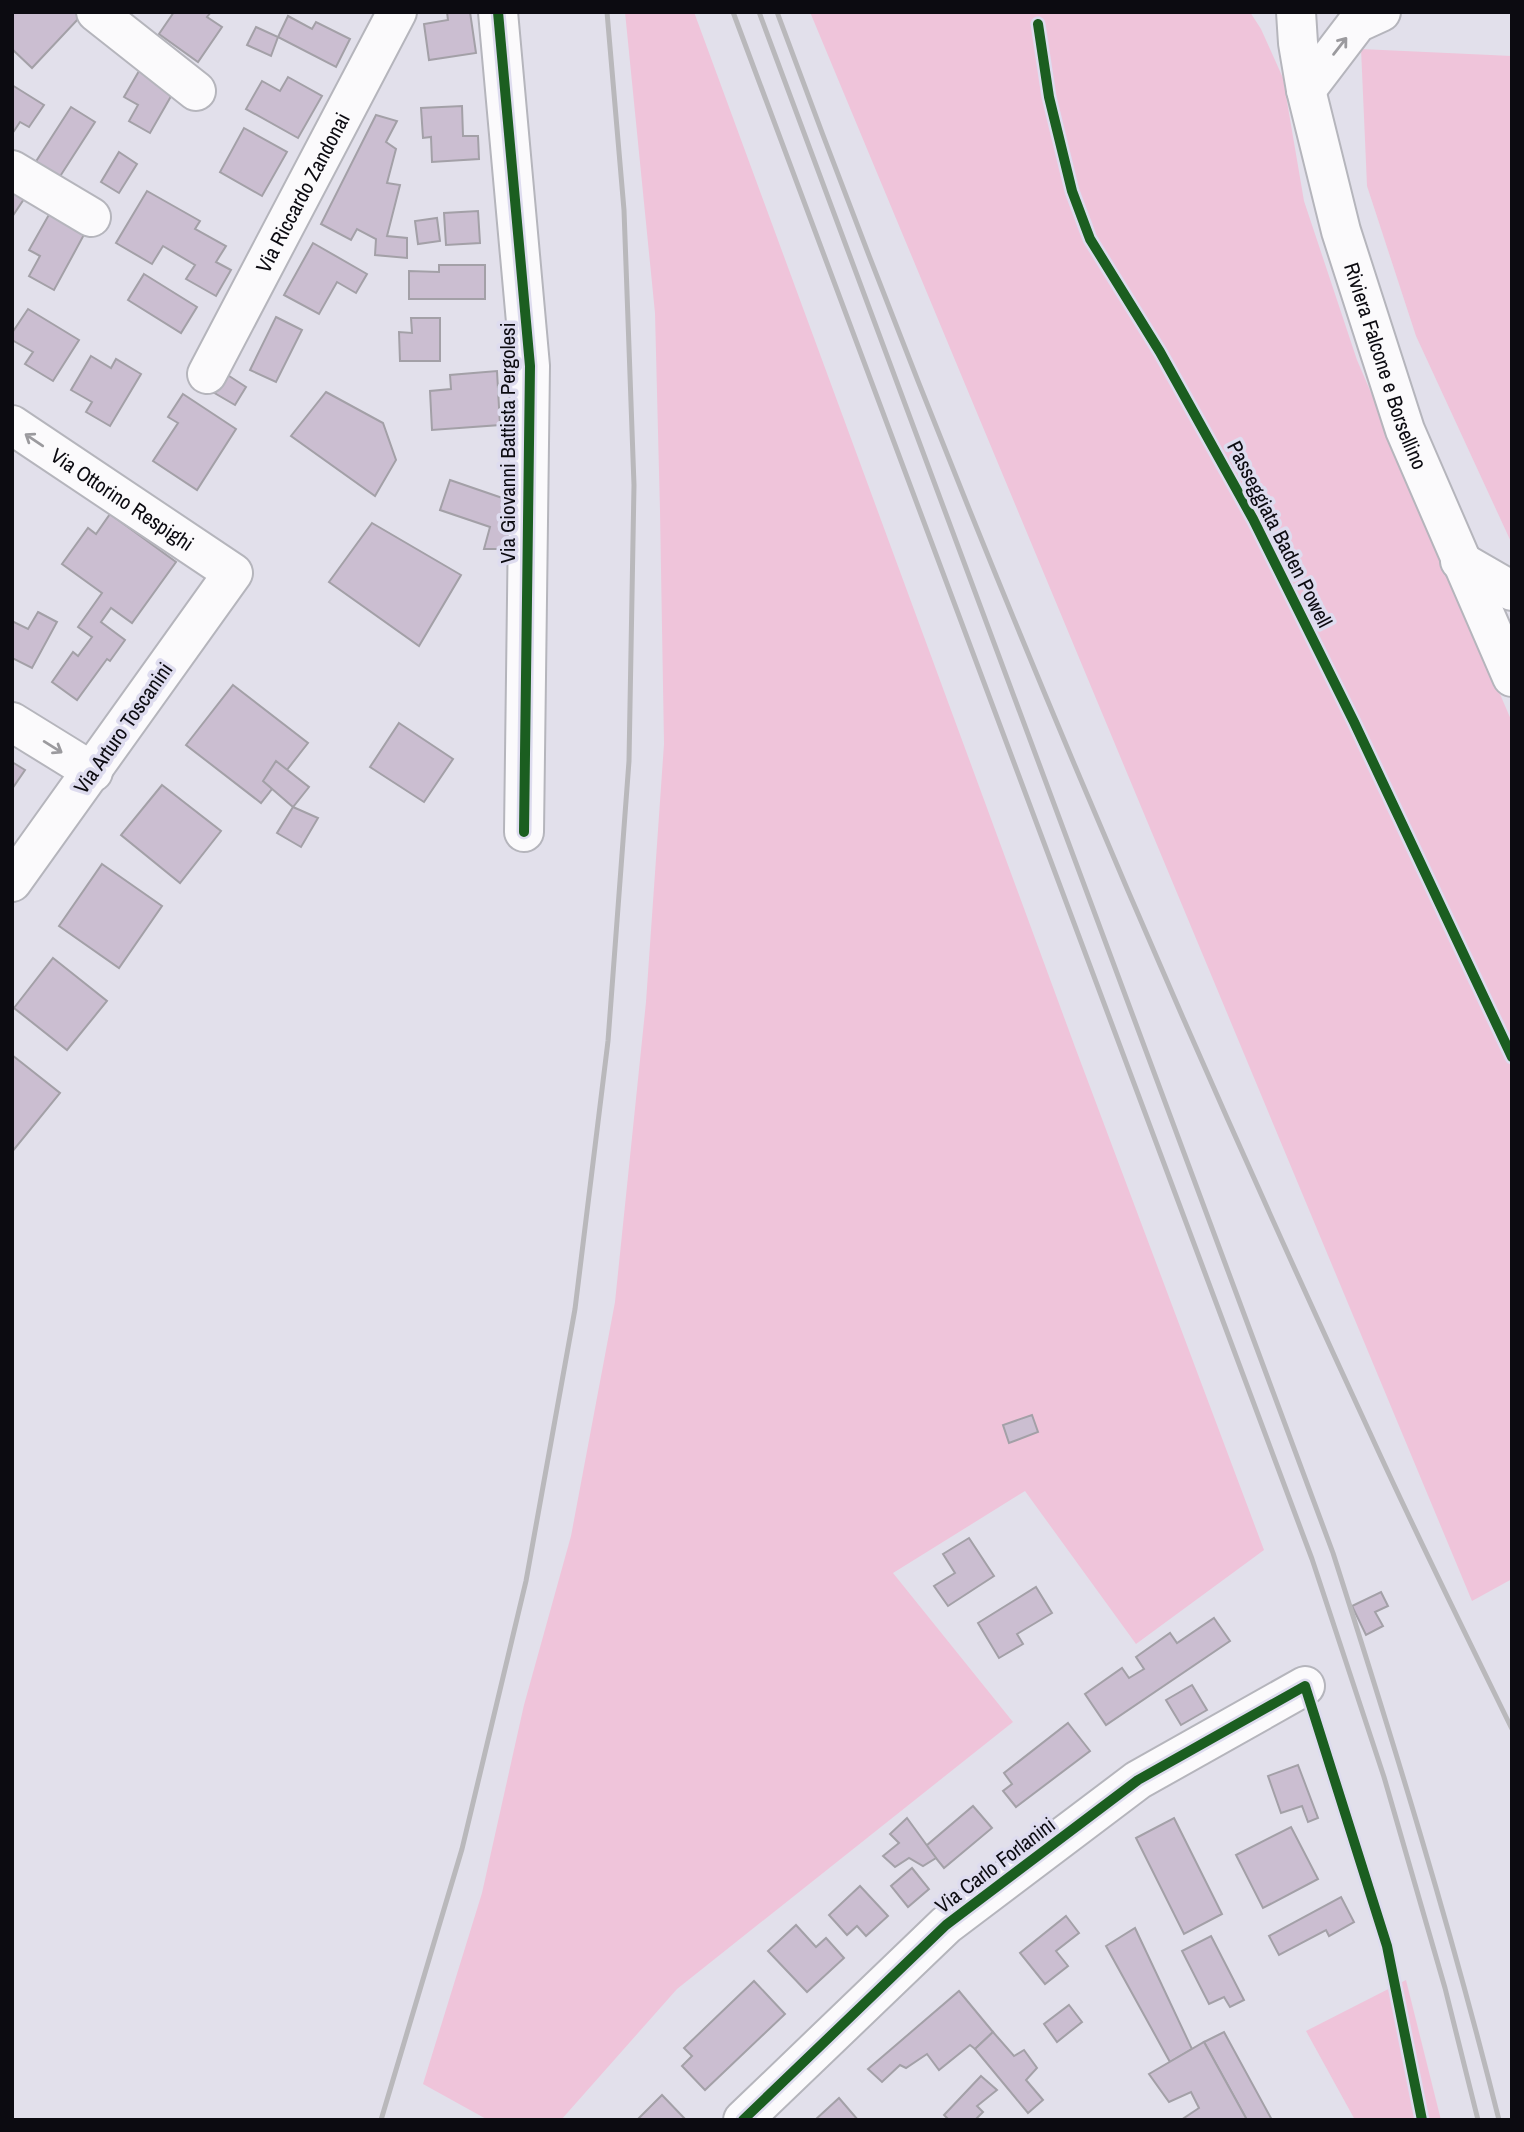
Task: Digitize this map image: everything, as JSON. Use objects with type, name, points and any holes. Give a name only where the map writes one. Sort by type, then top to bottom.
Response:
[{"type":"street","points":[[96,12],[195,91]]},
{"type":"street","name":"Via Riccardo Zandonai","points":[[206,374],[397,12]]},
{"type":"street","name":"Via Giovanni Battista Pergolesi","points":[[498,12],[530,366],[524,832]]},
{"type":"street","points":[[1306,90],[1357,23],[1381,12]]},
{"type":"street","name":"Riviera Falcone e Borsellino","points":[[1291,22],[1341,231],[1405,430],[1512,677]]},
{"type":"street","points":[[12,170],[91,217]]},
{"type":"street","name":"Via Ottorino Respighi","points":[[12,425],[233,573]]},
{"type":"street","points":[[1460,561],[1512,592]]},
{"type":"street","name":"Via Arturo Toscanini","points":[[12,883],[233,573]]},
{"type":"street","points":[[12,722],[93,772]]},
{"type":"street","name":"Via Carlo Forlanini","points":[[743,2120],[946,1925],[1138,1780],[1305,1686]]},
{"type":"shaded area","points":[[625,12],[694,12],[1075,1047],[1264,1550],[1136,1644],[1025,1491],[893,1573],[1013,1722],[677,1989],[561,2120],[488,2120],[423,2084],[482,1893],[524,1705],[571,1536],[615,1302],[646,1002],[664,744],[655,313]]},
{"type":"shaded area","points":[[810,12],[1250,12],[1261,29],[1283,78],[1304,201],[1357,360],[1512,722],[1512,1579],[1472,1601]]},
{"type":"shaded area","points":[[1361,49],[1512,56],[1512,544],[1416,336],[1367,186]]},
{"type":"shaded area","points":[[1406,1980],[1441,2120],[1355,2120],[1306,2031]]},
{"type":"building","points":[[12,12],[76,12],[80,17],[32,68],[12,49]]},
{"type":"building","points":[[174,12],[211,12],[207,17],[222,27],[198,62],[159,34]]},
{"type":"building","points":[[447,12],[470,12],[476,53],[429,60],[424,24],[448,20]]},
{"type":"building","points":[[288,16],[312,29],[316,22],[350,39],[336,67],[278,37]]},
{"type":"building","points":[[256,27],[278,37],[271,56],[247,45]]},
{"type":"building","points":[[143,64],[178,84],[150,133],[129,121],[138,105],[124,97]]},
{"type":"building","points":[[288,77],[322,96],[298,138],[246,109],[262,81],[280,91]]},
{"type":"building","points":[[12,85],[44,105],[29,127],[20,122],[12,134]]},
{"type":"building","points":[[462,106],[463,136],[478,136],[479,159],[432,162],[431,137],[423,138],[421,108]]},
{"type":"building","points":[[71,107],[95,122],[59,178],[35,163]]},
{"type":"building","points":[[376,115],[397,121],[386,142],[396,149],[387,183],[400,185],[387,236],[407,238],[407,258],[375,255],[376,239],[357,229],[351,240],[321,224]]},
{"type":"building","points":[[244,128],[287,152],[262,196],[220,172]]},
{"type":"building","points":[[119,152],[137,164],[119,193],[101,182]]},
{"type":"building","points":[[12,183],[28,193],[12,217]]},
{"type":"building","points":[[147,191],[200,221],[195,229],[226,246],[216,262],[231,270],[216,296],[186,279],[195,265],[163,246],[152,264],[116,243]]},
{"type":"building","points":[[51,211],[86,231],[54,290],[29,276],[40,256],[29,250]]},
{"type":"building","points":[[478,211],[480,243],[446,245],[444,213]]},
{"type":"building","points":[[437,218],[440,241],[418,244],[415,221]]},
{"type":"building","points":[[313,243],[367,274],[356,293],[337,282],[319,314],[284,295]]},
{"type":"building","points":[[439,265],[485,265],[485,299],[409,299],[409,271],[439,272]]},
{"type":"building","points":[[144,274],[197,307],[181,333],[128,300]]},
{"type":"building","points":[[28,309],[79,340],[53,381],[25,364],[33,352],[12,340],[12,333]]},
{"type":"building","points":[[276,317],[302,330],[276,382],[250,370]]},
{"type":"building","points":[[411,318],[440,318],[440,361],[400,361],[399,332],[412,333]]},
{"type":"building","points":[[91,356],[111,368],[116,359],[141,374],[110,426],[86,412],[92,402],[71,390]]},
{"type":"building","points":[[497,371],[500,425],[432,430],[430,391],[451,389],[450,375]]},
{"type":"building","points":[[223,372],[246,387],[235,405],[211,391]]},
{"type":"building","points":[[326,392],[383,423],[396,460],[375,496],[291,436]]},
{"type":"building","points":[[183,394],[236,429],[197,490],[153,461],[178,423],[168,417]]},
{"type":"building","points":[[450,480],[514,502],[511,549],[484,549],[490,527],[440,510]]},
{"type":"building","points":[[110,514],[176,562],[132,623],[111,608],[101,622],[125,640],[110,661],[107,659],[77,700],[52,682],[73,652],[78,656],[92,637],[78,627],[102,593],[62,564],[88,528],[96,534]]},
{"type":"building","points":[[372,523],[461,575],[419,646],[329,582]]},
{"type":"building","points":[[38,612],[57,622],[32,668],[12,658],[12,621],[28,629]]},
{"type":"building","points":[[233,685],[308,743],[261,803],[186,745]]},
{"type":"building","points":[[399,723],[453,759],[424,802],[370,767]]},
{"type":"building","points":[[276,761],[309,787],[293,807],[263,781]]},
{"type":"building","points":[[12,762],[25,770],[12,789]]},
{"type":"building","points":[[162,785],[221,831],[180,883],[121,835]]},
{"type":"building","points":[[293,807],[318,818],[301,847],[277,833]]},
{"type":"building","points":[[102,864],[162,906],[119,968],[59,926]]},
{"type":"building","points":[[53,958],[107,1001],[67,1050],[14,1008]]},
{"type":"building","points":[[12,1055],[60,1093],[12,1152]]},
{"type":"building","points":[[1032,1415],[1038,1432],[1009,1443],[1003,1425]]},
{"type":"building","points":[[969,1538],[994,1576],[948,1606],[934,1586],[955,1573],[943,1554]]},
{"type":"building","points":[[1036,1587],[1052,1613],[1017,1634],[1023,1644],[999,1658],[978,1623]]},
{"type":"building","points":[[1381,1592],[1388,1606],[1375,1612],[1383,1626],[1366,1635],[1352,1606]]},
{"type":"building","points":[[1214,1618],[1230,1641],[1106,1725],[1085,1694],[1122,1668],[1129,1678],[1144,1669],[1136,1657],[1170,1633],[1177,1643]]},
{"type":"building","points":[[1192,1685],[1207,1710],[1181,1725],[1166,1700]]},
{"type":"building","points":[[1068,1723],[1090,1751],[1016,1807],[1003,1791],[1012,1784],[1004,1773]]},
{"type":"building","points":[[1298,1765],[1318,1818],[1308,1822],[1302,1806],[1281,1813],[1268,1776]]},
{"type":"building","points":[[973,1806],[992,1828],[944,1868],[926,1846]]},
{"type":"building","points":[[907,1818],[936,1858],[923,1866],[909,1858],[895,1867],[883,1856],[899,1843],[890,1834]]},
{"type":"building","points":[[1174,1818],[1222,1914],[1184,1934],[1136,1838]]},
{"type":"building","points":[[1291,1827],[1318,1879],[1263,1908],[1236,1855]]},
{"type":"building","points":[[912,1868],[929,1889],[908,1907],[891,1886]]},
{"type":"building","points":[[860,1886],[888,1916],[866,1936],[857,1926],[847,1935],[829,1915]]},
{"type":"building","points":[[1341,1897],[1354,1922],[1329,1936],[1326,1930],[1279,1955],[1269,1936]]},
{"type":"building","points":[[1066,1916],[1079,1933],[1056,1951],[1068,1966],[1045,1984],[1020,1953]]},
{"type":"building","points":[[796,1925],[816,1947],[826,1938],[844,1958],[807,1992],[768,1951]]},
{"type":"building","points":[[1135,1928],[1192,2049],[1170,2062],[1106,1946]]},
{"type":"building","points":[[1211,1936],[1244,2000],[1230,2007],[1224,1997],[1209,2004],[1182,1951]]},
{"type":"building","points":[[754,1981],[785,2014],[705,2090],[682,2066],[692,2056],[684,2048]]},
{"type":"building","points":[[959,1991],[993,2032],[975,2049],[970,2045],[939,2070],[927,2054],[906,2068],[900,2065],[882,2082],[868,2069]]},
{"type":"building","points":[[1069,2005],[1082,2022],[1057,2042],[1044,2024]]},
{"type":"building","points":[[993,2032],[1014,2056],[1024,2050],[1037,2068],[1026,2080],[1043,2100],[1028,2113],[975,2049]]},
{"type":"building","points":[[1224,2032],[1272,2120],[1247,2120],[1204,2042]]},
{"type":"building","points":[[1204,2042],[1247,2120],[1181,2120],[1199,2108],[1191,2092],[1169,2102],[1149,2074]]},
{"type":"building","points":[[981,2076],[997,2090],[977,2106],[983,2112],[975,2120],[949,2120],[944,2115]]},
{"type":"building","points":[[662,2095],[686,2120],[637,2120]]},
{"type":"building","points":[[839,2098],[858,2120],[815,2120]]},
{"type":"railway","points":[[381,2120],[462,1849],[526,1581],[575,1309],[608,1041],[629,761],[634,485],[624,210],[607,12]]},
{"type":"railway","points":[[733,12],[1312,1559],[1384,1777],[1445,1988],[1478,2120]]},
{"type":"railway","points":[[759,12],[1333,1553],[1420,1835],[1499,2120]]},
{"type":"railway","points":[[777,12],[914,372],[1134,906],[1370,1433],[1512,1729]]},
{"type":"cycle path","points":[[498,12],[530,366],[524,832]]},
{"type":"cycle path","name":"Passeggiata Baden Powell","points":[[1038,24],[1049,97],[1072,191],[1090,239],[1160,352],[1253,519],[1354,722],[1512,1057]]},
{"type":"cycle path","points":[[743,2120],[946,1925],[1138,1780],[1305,1686],[1387,1946],[1422,2120]]}]
